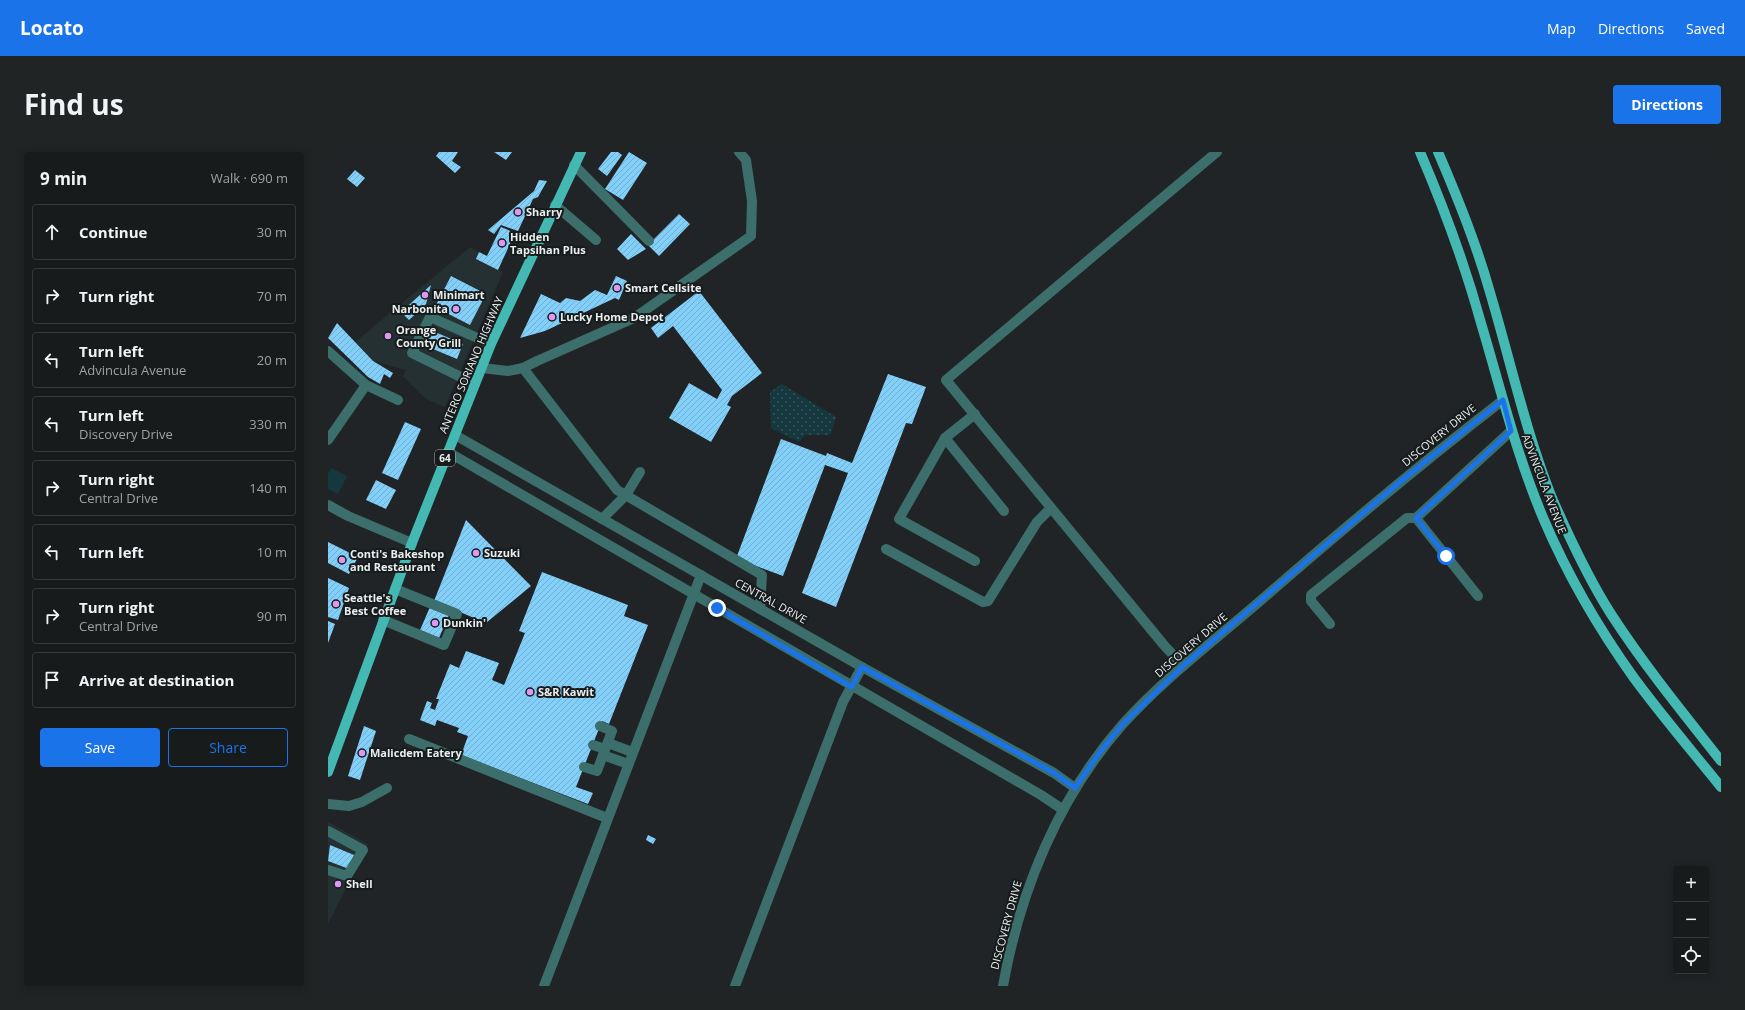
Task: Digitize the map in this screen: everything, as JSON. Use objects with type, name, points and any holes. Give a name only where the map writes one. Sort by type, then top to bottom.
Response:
[{"type":"main road","name":"ANTERO SORIANO HIGHWAY","points":[[328,772],[412,543],[491,344],[581,152]]},
{"type":"main road","name":"ADVINCULA AVENUE","points":[[1420,152],[1446,214],[1460,255],[1511,431],[1527,477],[1544,520],[1567,569],[1589,608],[1636,680],[1721,787]]},
{"type":"main road","name":"ADVINCULA AVENUE","points":[[1438,152],[1481,261],[1523,415],[1553,499],[1572,540],[1599,594],[1623,633],[1654,677],[1721,761]]},
{"type":"street","points":[[482,368],[508,371],[523,368],[634,318],[751,236],[752,201],[746,160],[739,152]]},
{"type":"street","points":[[1183,666],[1163,644],[946,380],[1217,152]]},
{"type":"street","points":[[574,165],[649,241]]},
{"type":"street","points":[[555,205],[596,240]]},
{"type":"street","points":[[475,384],[412,353],[430,317],[491,344]]},
{"type":"street","points":[[329,353],[366,385],[398,400]]},
{"type":"street","points":[[523,368],[617,490],[762,575],[760,609]]},
{"type":"street","points":[[328,440],[366,385]]},
{"type":"street","name":"DISCOVERY DRIVE","points":[[1003,986],[1008,960],[1031,880],[1062,809],[1100,752],[1123,724],[1183,666],[1401,481],[1503,400]]},
{"type":"street","points":[[974,414],[945,438],[899,519],[975,561]]},
{"type":"street","points":[[1330,624],[1311,601],[1311,596],[1407,518],[1416,518],[1511,431]]},
{"type":"street","name":"CENTRAL DRIVE","points":[[455,435],[862,667],[1054,773],[1075,788]]},
{"type":"street","points":[[945,438],[1004,511]]},
{"type":"street","points":[[448,452],[1041,795],[1062,809]]},
{"type":"street","points":[[602,519],[626,495],[640,472]]},
{"type":"street","points":[[328,505],[348,516],[412,543]]},
{"type":"street","points":[[886,549],[982,602],[988,601],[1037,522],[1051,508]]},
{"type":"street","points":[[1416,518],[1478,596]]},
{"type":"street","points":[[544,986],[692,594],[701,575]]},
{"type":"street","points":[[383,620],[444,645],[456,614],[395,589]]},
{"type":"street","points":[[735,986],[843,702],[862,667]]},
{"type":"street","points":[[584,767],[597,771],[612,731],[600,726]]},
{"type":"street","points":[[409,739],[607,818]]},
{"type":"street","points":[[593,744],[605,749],[628,764]]},
{"type":"street","points":[[605,749],[632,752]]},
{"type":"street","points":[[328,804],[349,806],[362,802],[387,788]]},
{"type":"street","points":[[328,831],[363,850],[347,876],[328,870]]},
{"type":"shaded area","points":[[470,247],[479,252],[476,260],[503,272],[445,407],[426,399],[403,376],[406,370],[373,361],[355,342]]},
{"type":"shaded area","points":[[782,384],[836,417],[830,435],[805,435],[799,442],[771,428],[770,392]]},
{"type":"shaded area","points":[[331,468],[347,476],[338,494],[328,489],[328,474]]},
{"type":"shaded area","name":"Shell","points":[[328,822],[368,844],[328,924]]},
{"type":"building","points":[[439,152],[458,152],[452,161],[461,167],[455,173],[436,156]]},
{"type":"building","points":[[494,152],[512,152],[506,160]]},
{"type":"building","points":[[611,152],[618,152],[622,155],[607,176],[598,169]]},
{"type":"building","points":[[629,152],[647,163],[623,200],[605,189]]},
{"type":"building","points":[[355,170],[365,178],[357,187],[347,179]]},
{"type":"building","name":"Sharry","points":[[539,180],[547,181],[538,197],[533,199],[518,231],[501,225],[494,234],[488,230],[534,191]]},
{"type":"building","points":[[679,214],[690,224],[659,256],[648,245]]},
{"type":"building","name":"Hidden Tapsihan Plus","points":[[501,227],[515,233],[498,270],[476,259],[479,252],[487,256]]},
{"type":"building","points":[[631,234],[646,249],[628,260],[617,249]]},
{"type":"building","points":[[451,276],[486,294],[470,325],[435,307]]},
{"type":"building","name":"Lucky Home Depot","points":[[616,276],[627,281],[619,300],[615,298],[545,331],[520,338],[541,294],[560,303],[566,298],[580,301],[595,290],[607,295]]},
{"type":"building","name":"Minimart","points":[[431,285],[426,304],[409,320],[401,312]]},
{"type":"building","points":[[699,291],[762,373],[732,396],[727,405],[731,407],[711,442],[669,418],[689,383],[717,399],[722,390],[673,326],[658,338],[651,328]]},
{"type":"building","points":[[337,323],[373,361],[393,373],[390,378],[384,374],[380,384],[368,377],[328,338]]},
{"type":"building","points":[[428,329],[463,344],[457,359],[421,344]]},
{"type":"building","points":[[888,374],[926,387],[912,424],[906,423],[836,607],[802,593],[848,473],[825,465],[783,576],[751,564],[737,556],[781,439],[826,456],[827,453],[852,463]]},
{"type":"building","points":[[405,422],[421,429],[398,480],[382,473]]},
{"type":"building","points":[[376,480],[396,490],[386,509],[366,500]]},
{"type":"building","name":"Suzuki","points":[[466,520],[531,586],[486,623],[434,601]]},
{"type":"building","name":"Conti's Bakeshop and Restaurant","points":[[328,542],[358,557],[349,574],[328,563]]},
{"type":"building","name":"S&R Kawit","points":[[542,572],[628,605],[624,616],[648,625],[609,724],[602,721],[576,787],[593,793],[588,804],[461,755],[468,736],[457,732],[459,728],[437,720],[435,726],[420,720],[427,701],[432,703],[430,708],[435,710],[439,699],[436,699],[450,664],[459,668],[466,651],[499,663],[492,680],[504,685],[525,633],[519,631]]},
{"type":"building","name":"Seattle's Best Coffee","points":[[328,578],[349,588],[338,620],[328,617]]},
{"type":"building","name":"Dunkin'","points":[[430,607],[449,615],[439,638],[420,630]]},
{"type":"building","points":[[328,621],[335,624],[328,643]]},
{"type":"building","name":"Malicdem Eatery","points":[[364,726],[376,731],[360,780],[348,776]]},
{"type":"building","points":[[648,835],[656,839],[653,844],[646,840]]},
{"type":"building","points":[[330,845],[354,855],[349,869],[328,861]]},
{"type":"place","name":"Sharry","points":[[518,212]]},
{"type":"place","name":"Hidden Tapsihan Plus","points":[[502,243]]},
{"type":"place","name":"Smart Cellsite","points":[[617,288]]},
{"type":"place","name":"Minimart","points":[[425,295]]},
{"type":"place","name":"Narbonita","points":[[456,309]]},
{"type":"place","name":"Lucky Home Depot","points":[[552,317]]},
{"type":"place","name":"Orange County Grill","points":[[388,336]]},
{"type":"place","name":"Suzuki","points":[[476,553]]},
{"type":"place","name":"Conti's Bakeshop and Restaurant","points":[[342,560]]},
{"type":"place","name":"Seattle's Best Coffee","points":[[336,604]]},
{"type":"place","name":"Dunkin'","points":[[435,623]]},
{"type":"place","name":"S&R Kawit","points":[[530,692]]},
{"type":"place","name":"Malicdem Eatery","points":[[362,753]]},
{"type":"place","name":"Shell","points":[[338,884]]},
{"type":"route","points":[[717,608],[834,675],[852,687],[862,667],[1054,773],[1075,788],[1100,752],[1123,724],[1183,666],[1401,481],[1503,400],[1511,431],[1416,518],[1446,556]]}]
